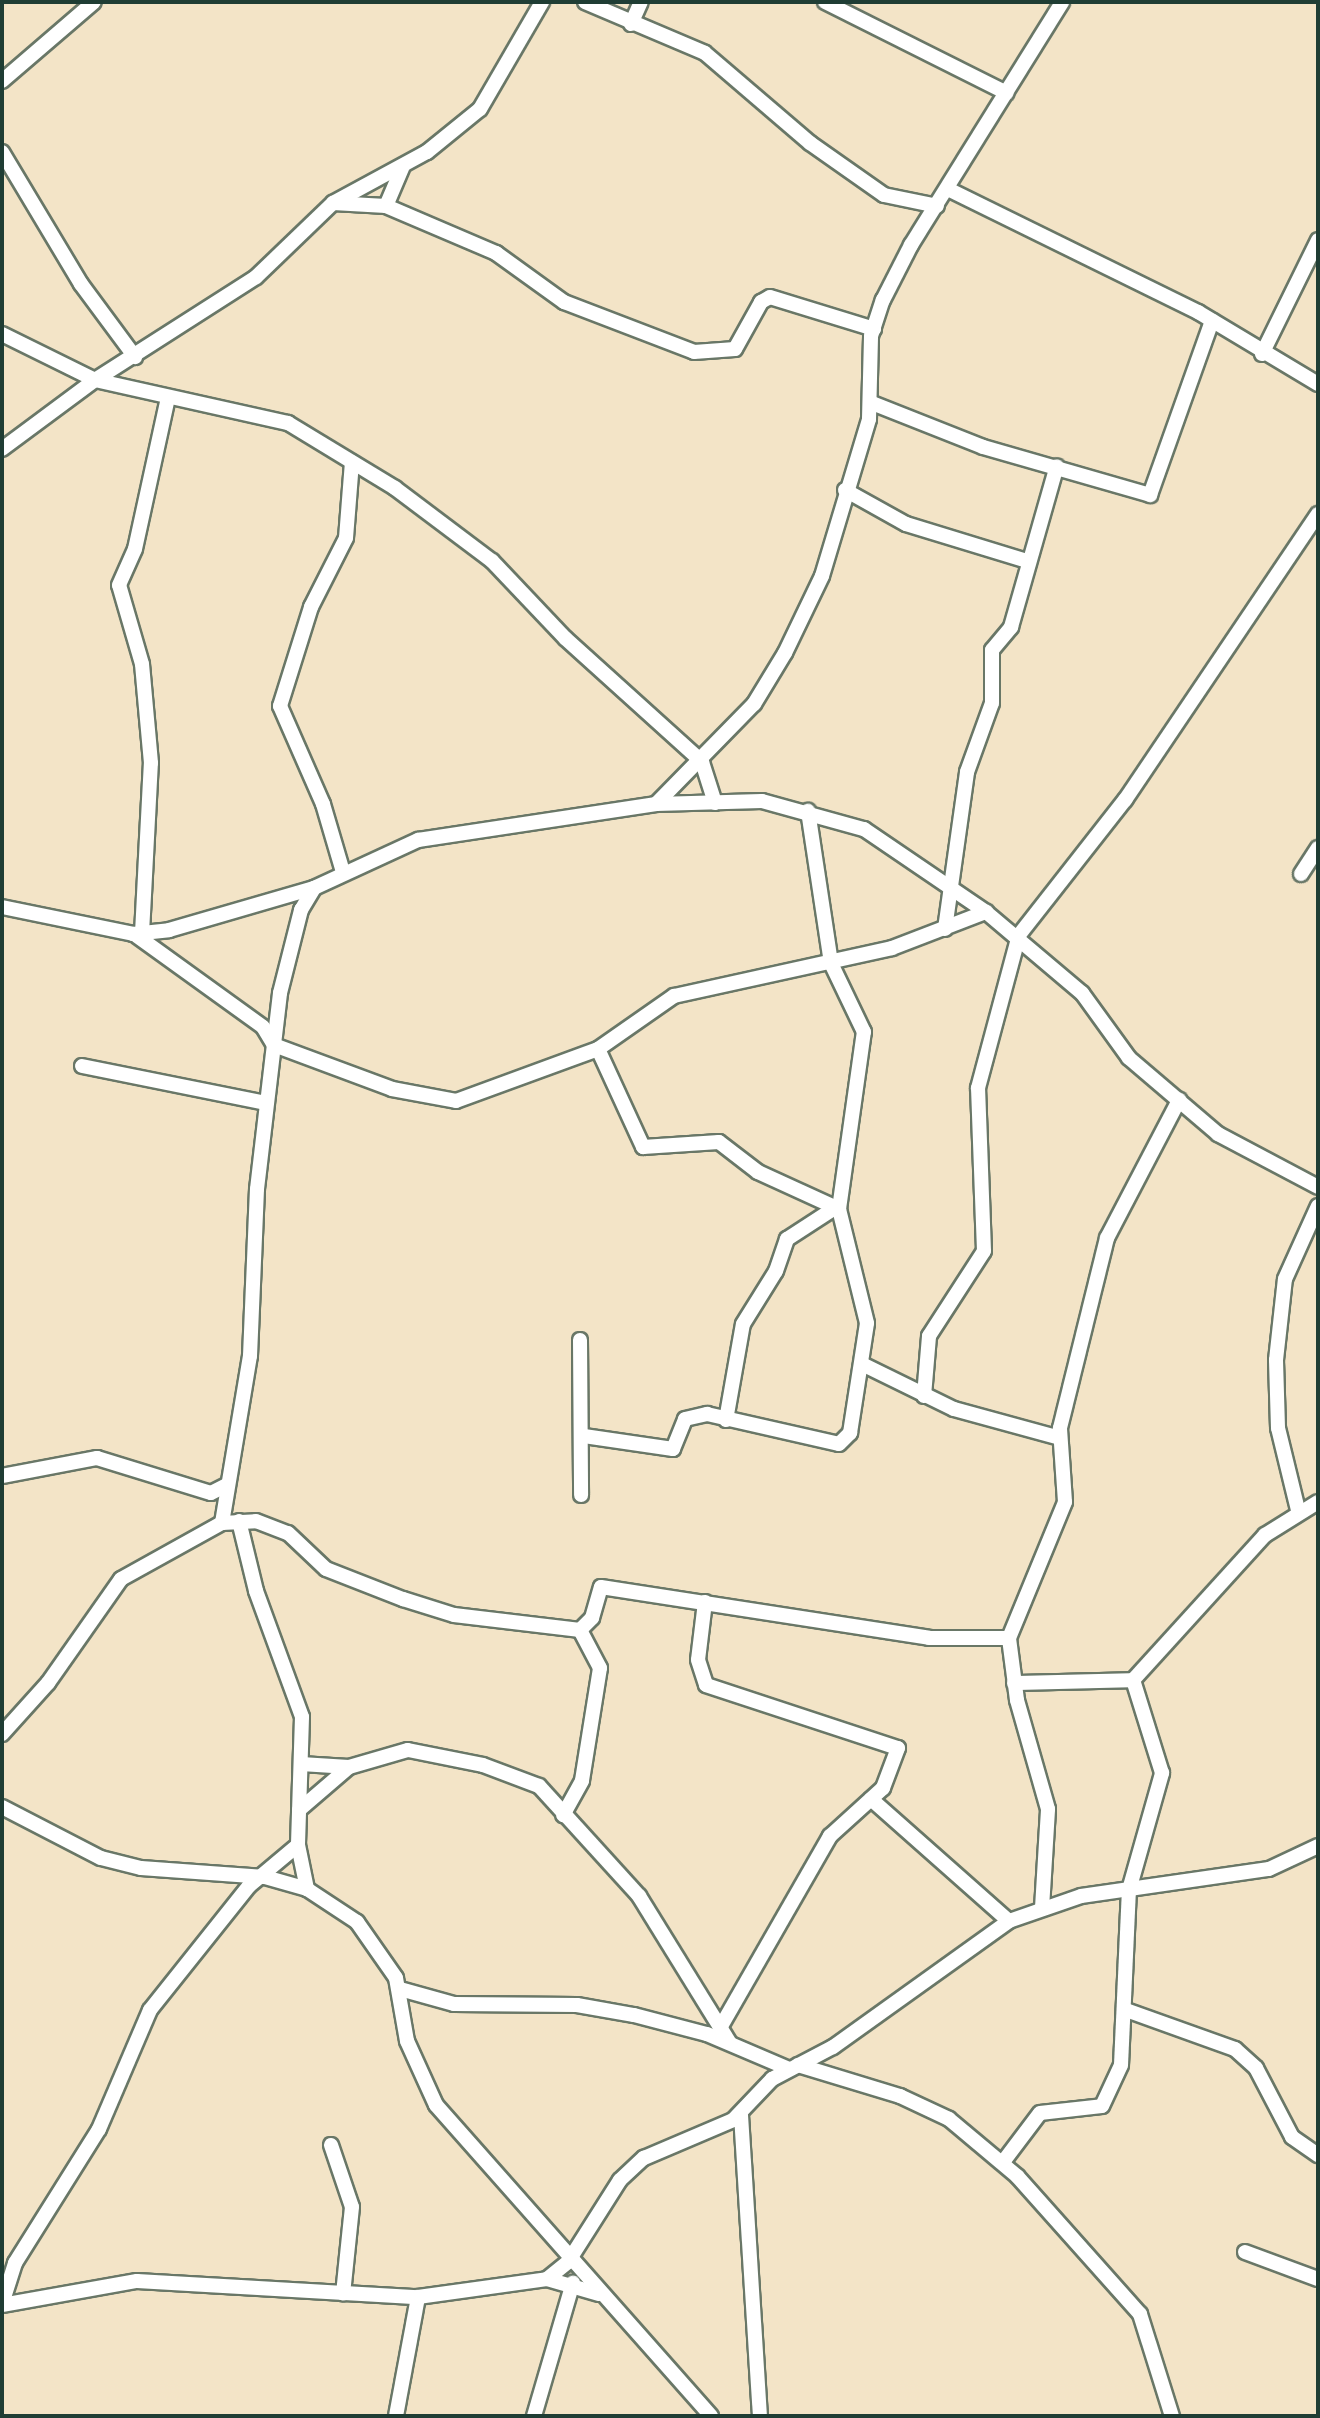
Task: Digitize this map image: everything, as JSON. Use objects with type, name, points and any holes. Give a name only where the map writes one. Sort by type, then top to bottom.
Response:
[{"type":"street","points":[[2,80],[94,2]]},
{"type":"street","points":[[2,450],[94,380],[135,357],[256,277],[333,203],[403,166],[480,109],[542,2]]},
{"type":"street","points":[[585,2],[631,24],[705,53],[810,143],[884,195],[937,206]]},
{"type":"street","points":[[631,24],[641,2]]},
{"type":"street","points":[[825,2],[1007,93]]},
{"type":"street","points":[[656,804],[702,762],[761,694],[785,653],[822,576],[872,402],[874,329],[897,270],[1062,2]]},
{"type":"street","points":[[2,152],[81,284],[135,357]]},
{"type":"street","points":[[386,206],[403,166]]},
{"type":"street","points":[[948,189],[1212,321],[1262,354],[1318,384]]},
{"type":"street","points":[[333,203],[386,206],[496,253],[564,302],[694,352],[735,349],[761,302],[771,297],[874,329]]},
{"type":"street","points":[[1262,354],[1318,240]]},
{"type":"street","points":[[872,402],[983,447],[1057,466],[1150,495],[1212,321]]},
{"type":"street","points":[[2,334],[94,380],[288,423],[352,462],[473,544],[702,762],[715,803]]},
{"type":"street","points":[[137,934],[151,763],[142,664],[119,585],[135,549],[168,398]]},
{"type":"street","points":[[343,872],[323,804],[280,706],[311,607],[346,538],[352,462]]},
{"type":"street","points":[[945,929],[967,772],[992,703],[992,650],[1011,627],[1027,561],[1057,466]]},
{"type":"street","points":[[845,490],[906,524],[1027,561]]},
{"type":"street","points":[[924,1396],[929,1336],[984,1251],[978,1088],[1019,935],[1125,800],[1318,514]]},
{"type":"street","points":[[137,934],[201,924],[314,888],[343,872],[418,841],[656,804],[762,801],[808,811],[864,829],[951,891],[986,912],[1019,935],[1082,993],[1129,1058],[1238,1149],[1318,1187]]},
{"type":"street","points":[[584,1436],[673,1449],[693,1415],[839,1444],[850,1433],[864,1365],[861,1284],[837,1208],[864,1031],[831,963],[808,811]]},
{"type":"street","points":[[1301,874],[1318,848]]},
{"type":"street","points":[[222,1523],[226,1469],[250,1356],[265,1103],[291,945],[314,888]]},
{"type":"street","points":[[2,907],[137,934],[152,941],[263,1027],[274,1045],[392,1089],[456,1101],[598,1049],[674,996],[831,963],[945,929],[986,912]]},
{"type":"street","points":[[598,1049],[643,1147],[719,1142],[758,1171],[837,1208]]},
{"type":"street","points":[[82,1066],[265,1103]]},
{"type":"street","points":[[1042,1908],[1048,1810],[1014,1683],[1009,1638],[1065,1502],[1060,1438],[1107,1238],[1179,1100]]},
{"type":"street","points":[[1298,1510],[1278,1427],[1276,1360],[1285,1279],[1318,1206]]},
{"type":"street","points":[[726,1420],[743,1324],[776,1271],[787,1239],[837,1208]]},
{"type":"street","points":[[580,1340],[584,1436],[581,1495]]},
{"type":"street","points":[[864,1365],[924,1396],[1060,1438]]},
{"type":"street","points":[[2,1476],[97,1458],[211,1493],[225,1486]]},
{"type":"street","points":[[211,1493],[226,1469]]},
{"type":"street","points":[[1014,1683],[1133,1680],[1169,1647],[1232,1568],[1298,1510],[1318,1502]]},
{"type":"street","points":[[239,1521],[256,1591],[302,1717],[298,1845],[307,1889]]},
{"type":"street","points":[[2,1734],[48,1683],[121,1579],[222,1523],[239,1521],[274,1524],[318,1564],[403,1599],[467,1617],[565,1623],[580,1630],[600,1668],[582,1781],[563,1815]]},
{"type":"street","points":[[580,1630],[592,1618],[601,1587],[929,1638],[1009,1638]]},
{"type":"street","points":[[705,1602],[702,1682],[893,1742],[897,1755],[871,1799],[830,1836],[720,2028]]},
{"type":"street","points":[[1003,2162],[1040,2113],[1102,2106],[1121,2065],[1126,2010],[1129,1891],[1162,1773],[1133,1680]]},
{"type":"street","points":[[301,1764],[349,1767],[394,1752],[434,1754],[518,1776],[539,1786],[639,1896],[729,2042]]},
{"type":"street","points":[[299,1811],[349,1767]]},
{"type":"street","points":[[871,1799],[1009,1921]]},
{"type":"street","points":[[2,1809],[118,1863],[246,1880],[265,1877],[307,1889],[357,1922],[400,1989],[407,2041],[436,2105],[711,2416]]},
{"type":"street","points":[[265,1877],[298,1845]]},
{"type":"street","points":[[547,2278],[572,2256],[630,2169],[741,2115],[794,2067],[833,2047],[1009,1921],[1042,1908],[1269,1869],[1318,1846]]},
{"type":"street","points":[[246,1880],[136,2033],[99,2129],[20,2254],[2,2305],[137,2281],[418,2297],[547,2278],[573,2283],[612,2302]]},
{"type":"street","points":[[400,1989],[461,2005],[599,2008],[729,2042],[794,2067],[831,2072],[949,2119],[1003,2162],[1140,2314],[1172,2416]]},
{"type":"street","points":[[1126,2010],[1240,2054],[1256,2068],[1292,2137],[1318,2155]]},
{"type":"street","points":[[831,2072],[833,2047]]},
{"type":"street","points":[[741,2115],[760,2416]]},
{"type":"street","points":[[331,2145],[352,2207],[343,2294]]},
{"type":"street","points":[[1245,2252],[1318,2279]]},
{"type":"street","points":[[534,2416],[573,2283]]},
{"type":"street","points":[[396,2416],[418,2297]]}]
